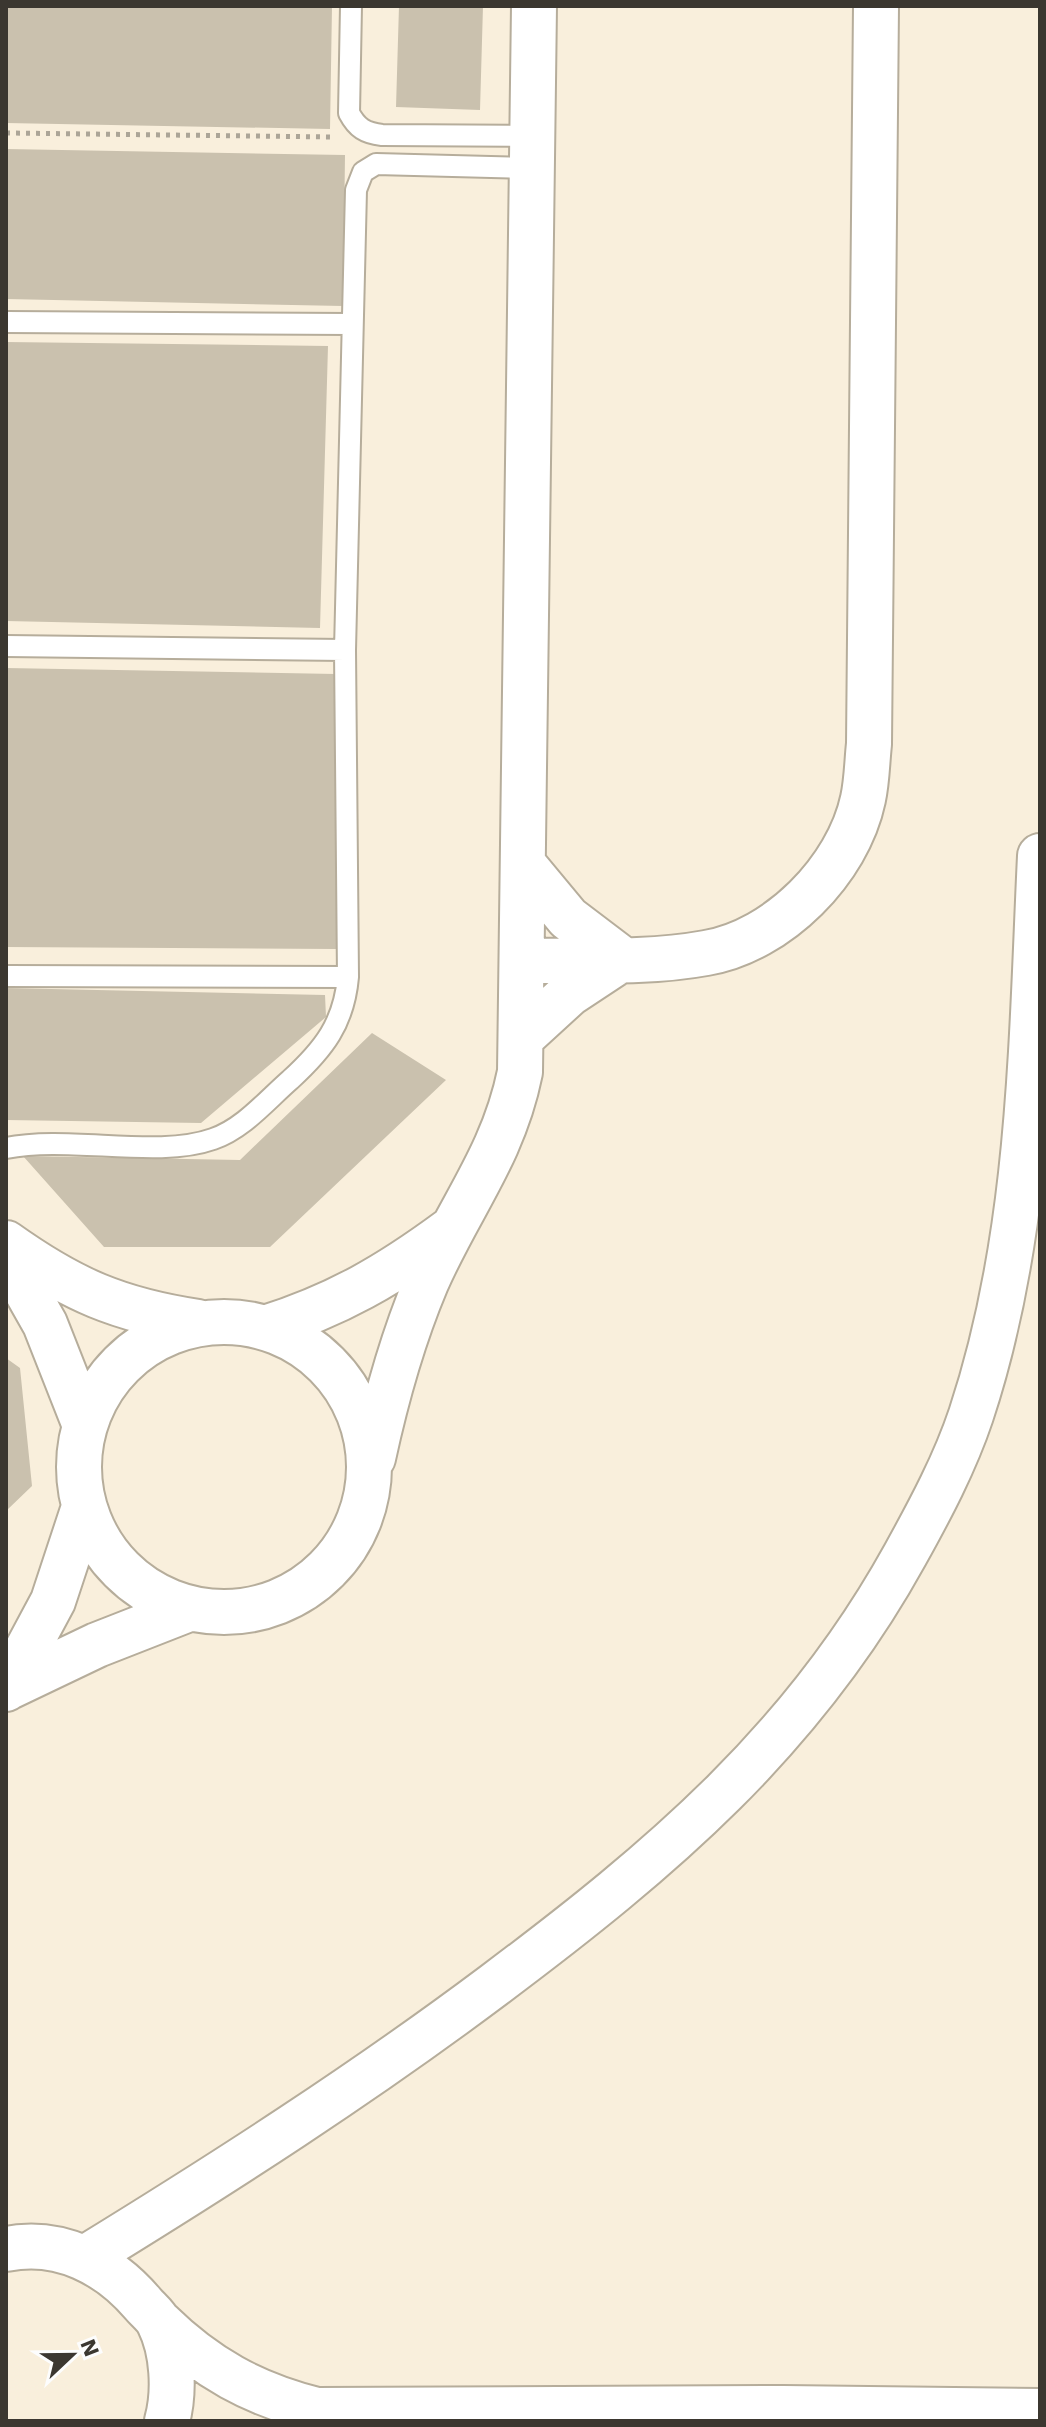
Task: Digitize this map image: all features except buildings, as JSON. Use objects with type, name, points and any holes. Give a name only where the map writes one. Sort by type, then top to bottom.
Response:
[{"type":"main road","points":[[198,1322],[161,1336],[128,1358],[103,1387],[84,1423],[79,1465],[84,1507],[107,1553],[143,1588],[189,1609],[235,1613],[278,1603],[318,1580],[347,1545],[365,1503],[386,1398],[404,1339],[427,1281],[502,1139],[513,1106],[522,1037],[534,6]]},
{"type":"main road","points":[[523,961],[709,953],[761,932],[807,898],[842,854],[863,801],[869,744],[876,6]]},
{"type":"main road","points":[[85,2258],[241,2162],[394,2060],[541,1950],[671,1843],[756,1762],[822,1684],[880,1600],[930,1511],[970,1416],[998,1314],[1018,1214],[1028,1114],[1040,856]]},
{"type":"main road","points":[[524,865],[568,918],[622,959]]},
{"type":"main road","points":[[522,1037],[569,994],[622,959]]},
{"type":"main road","points":[[265,1328],[317,1312],[365,1289],[455,1226]]},
{"type":"main road","points":[[10,1266],[142,1313],[265,1328],[305,1347],[337,1377],[359,1415],[373,1458]]},
{"type":"main road","points":[[10,1266],[45,1324],[84,1423]]},
{"type":"main road","points":[[7,1688],[53,1601],[84,1507]]},
{"type":"main road","points":[[7,1688],[97,1645],[189,1609]]},
{"type":"main road","points":[[6,2249],[36,2247],[85,2258],[108,2270],[129,2287],[192,2354],[230,2379],[272,2399],[317,2410],[784,2408],[1040,2411]]},
{"type":"main road","points":[[159,2322],[171,2383],[167,2421]]},
{"type":"lane","points":[[351,6],[349,113],[356,125],[368,133],[532,152]]},
{"type":"lane","points":[[6,1148],[31,1143],[177,1145],[214,1139],[246,1119],[324,1047],[342,1014],[348,977],[345,650],[356,190],[363,172],[376,164],[532,152]]},
{"type":"lane","points":[[6,322],[351,324]]},
{"type":"lane","points":[[6,646],[345,650]]},
{"type":"lane","points":[[6,976],[348,977]]},
{"type":"path","points":[[6,133],[323,138],[356,125]]}]
